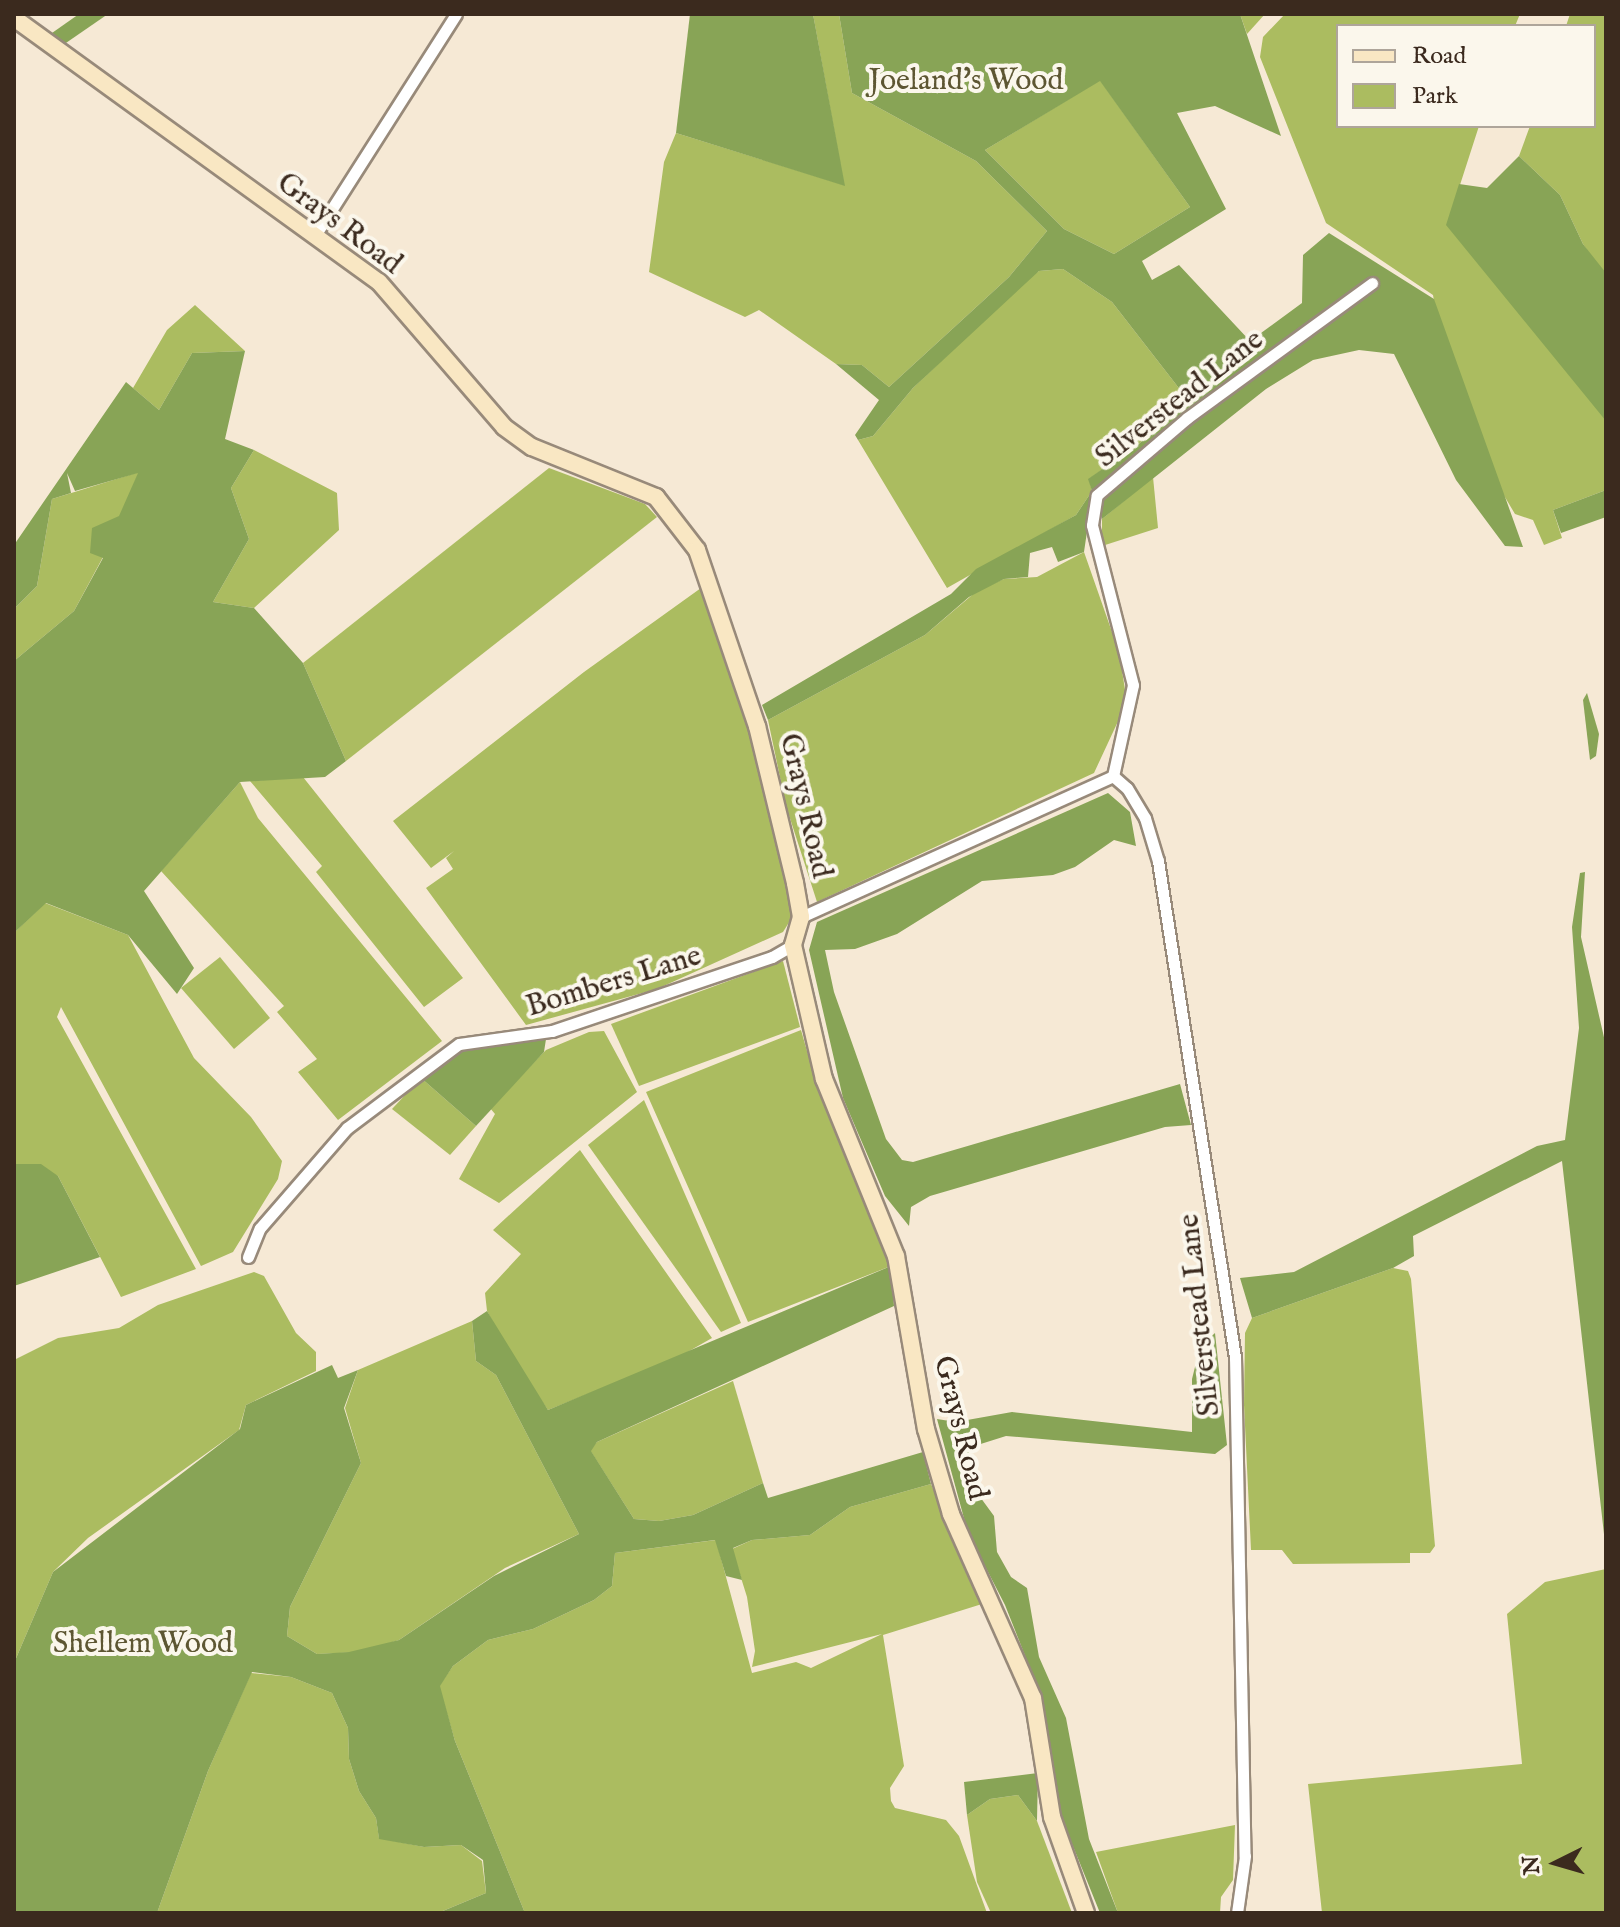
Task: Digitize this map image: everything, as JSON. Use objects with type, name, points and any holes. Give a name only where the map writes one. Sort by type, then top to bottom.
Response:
[{"type":"street","points":[[314,237],[456,14]]},
{"type":"street","name":"Grays Road","points":[[14,18],[379,282],[410,324],[504,427],[532,447],[656,497],[697,550],[757,726],[801,917],[793,945],[824,1079],[896,1256],[926,1429],[938,1472],[951,1514],[1033,1698],[1052,1817],[1086,1913]]},
{"type":"street","name":"Silverstead Lane","points":[[1237,1913],[1245,1856],[1235,1357],[1158,861],[1145,818],[1127,788],[1113,776],[1133,685],[1092,525],[1097,495],[1187,418],[1372,283]]},
{"type":"street","points":[[801,917],[1113,776]]},
{"type":"street","name":"Bombers Lane","points":[[248,1257],[260,1228],[347,1128],[459,1044],[552,1031],[772,957],[793,945]]},
{"type":"green space","points":[[79,14],[108,14],[63,45],[52,33]]},
{"type":"green space","name":"Joeland's Wood","points":[[690,14],[813,14],[845,186],[676,133]]},
{"type":"green space","points":[[813,14],[839,14],[852,93],[976,161],[1047,231],[1009,277],[889,387],[862,365],[836,364],[759,310],[745,317],[649,272],[664,162],[676,133],[844,185]]},
{"type":"green space","points":[[839,14],[1240,14],[1281,136],[1215,106],[1177,113],[1226,209],[1142,261],[1152,280],[1179,265],[1250,341],[1302,303],[1303,255],[1329,233],[1434,299],[1523,547],[1505,546],[1456,480],[1394,354],[1359,350],[1313,360],[1266,389],[1102,519],[1100,497],[1191,421],[1376,284],[1370,277],[1138,461],[1093,491],[1084,552],[1058,562],[1052,547],[1030,553],[1028,577],[1004,579],[969,597],[925,635],[768,720],[762,705],[951,594],[976,569],[1076,515],[1092,491],[1088,479],[1140,443],[1185,396],[1112,302],[1063,269],[1039,271],[913,388],[873,436],[858,440],[855,435],[879,400],[836,364],[862,365],[889,387],[1009,277],[1047,231],[976,161],[852,93]],"holes":[[[1100,81],[1190,207],[1114,254],[1064,229],[985,150]]]},
{"type":"green space","points":[[1240,14],[1265,14],[1247,34]]},
{"type":"green space","points":[[1285,14],[1520,14],[1516,24],[1336,24],[1336,128],[1478,128],[1449,219],[1606,412],[1606,490],[1553,510],[1562,538],[1544,545],[1533,520],[1515,514],[1490,472],[1439,330],[1433,295],[1326,223],[1260,57],[1263,37]]},
{"type":"green space","points":[[1570,14],[1606,14],[1606,278],[1583,244],[1560,195],[1519,156],[1529,128],[1596,128],[1596,24],[1567,24]]},
{"type":"green space","points":[[1100,80],[1190,207],[1114,254],[1064,229],[985,150]]},
{"type":"green space","points":[[1519,156],[1560,195],[1583,244],[1606,273],[1606,421],[1446,225],[1459,184],[1487,188]]},
{"type":"green space","points":[[1063,269],[1112,302],[1185,396],[1140,443],[1089,479],[1092,491],[1076,515],[947,588],[858,440],[873,436],[913,388],[1026,280],[1039,271]]},
{"type":"green space","points":[[195,305],[245,351],[192,353],[159,410],[133,388],[167,330]]},
{"type":"green space","points":[[245,351],[225,439],[254,450],[231,488],[249,539],[213,602],[254,608],[303,663],[346,761],[325,777],[240,782],[144,891],[194,968],[177,994],[128,935],[46,903],[14,933],[14,661],[74,611],[103,558],[90,553],[92,528],[119,516],[138,473],[75,491],[67,473],[71,493],[52,499],[37,586],[14,609],[14,545],[126,382],[159,410],[192,353]]},
{"type":"green space","points":[[254,450],[337,493],[339,530],[254,608],[213,602],[249,539],[231,488]]},
{"type":"green space","points":[[549,468],[645,504],[657,517],[346,761],[303,663]]},
{"type":"green space","points":[[139,472],[103,557],[74,611],[14,661],[14,609],[37,586],[52,499]]},
{"type":"green space","points":[[1153,477],[1158,528],[1102,546],[1102,519]]},
{"type":"green space","points":[[1606,490],[1606,517],[1561,533],[1553,510]]},
{"type":"green space","points":[[1084,552],[1119,652],[1127,702],[1094,773],[817,902],[786,806],[768,720],[925,635],[978,590],[1004,579],[1037,577]]},
{"type":"green space","points":[[701,588],[754,740],[793,916],[783,932],[657,989],[526,1025],[426,888],[453,869],[446,858],[454,851],[431,868],[393,821],[584,672]]},
{"type":"green space","points":[[1587,693],[1599,734],[1596,756],[1590,760],[1583,700]]},
{"type":"green space","points":[[303,777],[463,978],[424,1007],[316,872],[322,866],[250,781]]},
{"type":"green space","points":[[240,782],[258,818],[442,1041],[338,1120],[298,1072],[317,1059],[277,1012],[284,1006],[161,871]]},
{"type":"green space","points":[[1108,793],[1130,812],[1136,846],[1114,840],[1075,867],[1053,875],[982,881],[897,934],[855,949],[825,950],[834,992],[886,1139],[902,1160],[913,1162],[1180,1084],[1191,1125],[1165,1127],[930,1196],[911,1207],[909,1226],[885,1196],[843,1098],[809,950],[817,922]]},
{"type":"green space","points":[[1585,872],[1581,937],[1606,1046],[1606,1552],[1562,1161],[1413,1236],[1414,1256],[1393,1268],[1252,1318],[1240,1278],[1294,1272],[1537,1146],[1565,1140],[1579,1028],[1572,927],[1580,873]]},
{"type":"green space","points":[[45,903],[128,935],[194,1058],[251,1117],[282,1161],[278,1179],[233,1252],[201,1266],[61,1007],[57,1017],[196,1269],[121,1297],[58,1176],[14,1164],[14,933]]},
{"type":"green space","points":[[220,957],[270,1018],[234,1049],[181,988]]},
{"type":"green space","points":[[783,961],[800,1027],[639,1086],[611,1024]]},
{"type":"green space","points":[[801,1030],[819,1093],[891,1266],[748,1322],[646,1092]]},
{"type":"green space","points":[[604,1031],[637,1092],[499,1203],[459,1179],[495,1114],[490,1108],[546,1050],[589,1032]]},
{"type":"green space","points":[[546,1039],[544,1052],[476,1126],[421,1078],[461,1050]]},
{"type":"green space","points":[[421,1078],[476,1126],[450,1155],[392,1109]]},
{"type":"green space","points":[[644,1100],[741,1323],[721,1332],[588,1145]]},
{"type":"green space","points":[[580,1150],[712,1338],[677,1358],[548,1410],[512,1358],[487,1311],[485,1293],[521,1254],[493,1230]]},
{"type":"green space","points":[[14,1164],[41,1164],[58,1176],[100,1257],[14,1286]]},
{"type":"green space","name":"Shellem Wood","points":[[891,1266],[894,1306],[597,1442],[591,1451],[634,1519],[659,1521],[693,1515],[763,1483],[768,1498],[923,1452],[931,1484],[850,1507],[810,1535],[752,1540],[733,1548],[742,1580],[726,1576],[715,1540],[615,1553],[612,1586],[594,1600],[533,1629],[488,1640],[453,1666],[440,1686],[455,1741],[525,1913],[438,1913],[486,1893],[483,1860],[461,1845],[424,1847],[379,1839],[376,1818],[359,1791],[349,1759],[348,1728],[332,1693],[291,1677],[252,1672],[208,1771],[157,1913],[14,1913],[14,1663],[53,1572],[240,1429],[246,1405],[332,1365],[338,1378],[358,1370],[344,1408],[361,1463],[290,1607],[287,1636],[317,1654],[349,1652],[399,1640],[494,1576],[579,1534],[496,1375],[476,1361],[472,1321],[487,1311],[548,1410]]},
{"type":"green space","points":[[1393,1268],[1408,1271],[1411,1279],[1435,1546],[1430,1553],[1410,1553],[1410,1563],[1293,1564],[1282,1550],[1251,1550],[1244,1405],[1245,1333],[1252,1318]]},
{"type":"green space","points":[[254,1272],[264,1276],[296,1333],[316,1352],[316,1371],[246,1405],[239,1430],[88,1538],[53,1572],[14,1663],[14,1360],[58,1338],[119,1328],[158,1305]]},
{"type":"green space","points":[[472,1321],[476,1361],[496,1375],[579,1534],[505,1568],[399,1640],[361,1652],[317,1654],[287,1636],[290,1607],[361,1463],[345,1408],[358,1370]]},
{"type":"green space","points":[[1215,1333],[1227,1445],[1215,1454],[1006,1436],[968,1448],[975,1490],[994,1516],[997,1552],[1011,1577],[1027,1588],[1039,1657],[1066,1718],[1089,1839],[1118,1913],[1100,1913],[1062,1819],[1041,1696],[1005,1605],[968,1533],[937,1419],[956,1422],[1012,1412],[1192,1432],[1192,1379],[1200,1347]]},
{"type":"green space","points":[[733,1381],[763,1483],[693,1515],[659,1521],[634,1519],[590,1450],[597,1442]]},
{"type":"green space","points":[[931,1484],[982,1604],[883,1635],[904,1766],[890,1788],[891,1801],[895,1808],[946,1820],[959,1836],[987,1913],[525,1913],[455,1741],[439,1686],[453,1666],[488,1640],[533,1629],[594,1600],[612,1586],[615,1553],[716,1540],[752,1673],[796,1662],[811,1668],[882,1634],[752,1667],[755,1651],[747,1597],[732,1549],[752,1540],[810,1535],[850,1507]]},
{"type":"green space","points":[[1606,1569],[1606,1913],[1322,1913],[1308,1784],[1522,1764],[1507,1614],[1545,1582]]},
{"type":"green space","points":[[251,1673],[291,1677],[332,1693],[348,1728],[349,1759],[359,1791],[376,1818],[379,1838],[424,1847],[461,1845],[482,1861],[486,1893],[438,1913],[157,1913],[208,1771]]},
{"type":"green space","points":[[1038,1773],[1037,1821],[1018,1795],[990,1799],[967,1815],[964,1782]]},
{"type":"green space","points":[[1018,1795],[1037,1821],[1072,1913],[991,1913],[977,1882],[967,1815],[990,1799]]},
{"type":"green space","points":[[1235,1825],[1233,1880],[1221,1897],[1220,1913],[1118,1913],[1096,1852]]}]
